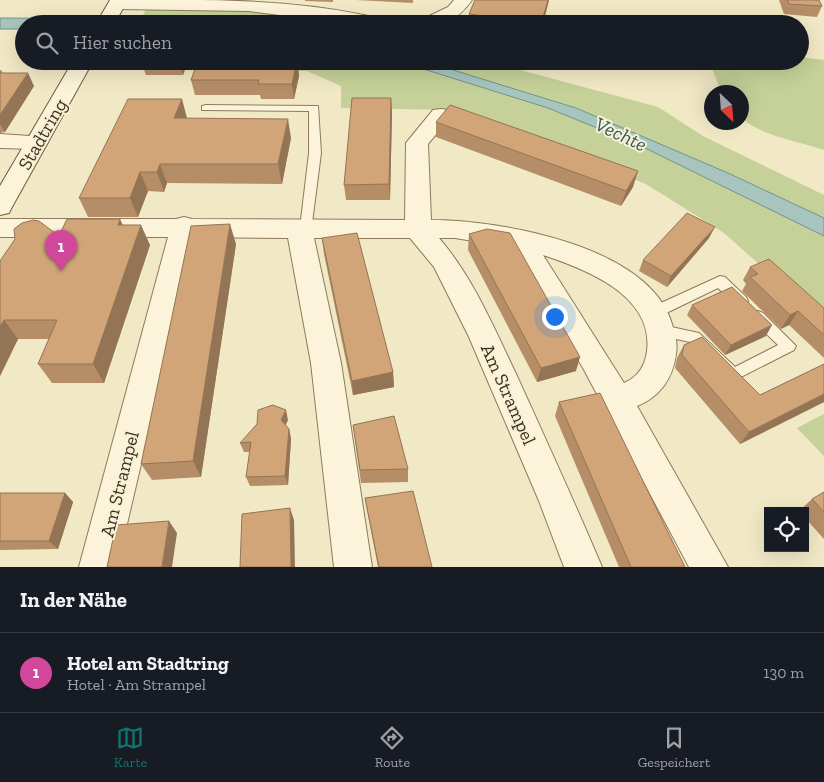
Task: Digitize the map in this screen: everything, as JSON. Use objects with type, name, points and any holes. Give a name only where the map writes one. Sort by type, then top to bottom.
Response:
[{"type":"street","points":[[448,15],[454,12],[463,0]]},
{"type":"street","points":[[110,15],[118,2],[280,8],[339,15]]},
{"type":"street","name":"Stadtring","points":[[0,207],[78,70]]},
{"type":"street","points":[[418,230],[417,143],[441,115]]},
{"type":"street","points":[[0,141],[37,142]]},
{"type":"street","points":[[16,233],[184,226],[455,229],[518,238],[566,253],[616,274],[640,293],[658,322],[663,347],[658,366],[645,387],[618,400]]},
{"type":"street","name":"Am Strampel","points":[[98,567],[184,226]]},
{"type":"street","points":[[302,228],[327,373],[353,567]]},
{"type":"street","name":"Am Strampel","points":[[418,230],[444,261],[484,337],[557,501],[583,567]]},
{"type":"street","points":[[518,238],[544,277],[618,400],[709,567]]},
{"type":"lane","points":[[206,108],[314,108],[315,153],[302,228]]},
{"type":"lane","points":[[720,281],[789,346],[733,375],[694,337],[658,322],[720,281]]},
{"type":"green space","points":[[147,7],[280,11],[305,15],[143,15]]},
{"type":"green space","points":[[809,58],[824,60],[824,150],[770,134],[750,125],[749,85],[718,85],[713,70],[809,70]]},
{"type":"green space","points":[[188,70],[427,70],[548,108],[641,146],[824,236],[824,322],[724,233],[646,184],[544,143],[451,110],[341,108],[341,86],[307,71]]},
{"type":"green space","points":[[453,70],[520,70],[658,107],[703,136],[824,195],[824,218],[728,173],[576,108]]},
{"type":"green space","points":[[824,414],[824,456],[797,428]]},
{"type":"water","points":[[0,18],[15,18],[15,29],[0,29]]},
{"type":"water","name":"Vechte","points":[[427,70],[453,70],[576,108],[728,173],[824,218],[824,236],[641,146],[548,108]]},
{"type":"building","points":[[475,0],[548,0],[544,15],[469,14]]},
{"type":"building","points":[[787,0],[819,0],[822,6],[789,4]]},
{"type":"building","points":[[195,70],[295,70],[292,84],[258,84],[259,80],[191,80]]},
{"type":"building","points":[[0,73],[28,73],[0,115]]},
{"type":"building","points":[[352,98],[391,98],[389,184],[344,185]]},
{"type":"building","points":[[128,99],[182,99],[174,118],[288,119],[278,164],[160,164],[157,172],[140,172],[130,198],[79,198]]},
{"type":"building","points":[[450,105],[638,171],[626,191],[436,122]]},
{"type":"building","points":[[687,213],[715,227],[671,276],[643,260]]},
{"type":"building","points":[[67,219],[120,219],[118,225],[141,225],[93,364],[38,364],[57,320],[4,320],[0,327],[0,261],[15,239],[14,229],[22,223],[33,220],[39,221],[59,236]]},
{"type":"building","points":[[230,224],[193,461],[141,464],[191,226]]},
{"type":"building","points":[[487,229],[510,233],[580,357],[541,368],[469,234]]},
{"type":"building","points":[[357,233],[393,372],[352,381],[322,238]]},
{"type":"building","points":[[769,259],[824,308],[824,335],[798,311],[790,315],[750,277],[758,274],[750,267]]},
{"type":"building","points":[[732,287],[772,325],[731,345],[692,305]]},
{"type":"building","points":[[702,337],[760,395],[824,364],[824,394],[749,432],[682,355],[684,345]]},
{"type":"building","points":[[600,393],[685,567],[631,567],[559,402]]},
{"type":"building","points":[[273,405],[286,410],[281,420],[289,429],[285,476],[246,477],[251,442],[240,443],[257,424],[258,410]]},
{"type":"building","points":[[394,416],[408,469],[360,470],[353,425]]},
{"type":"building","points":[[413,491],[432,567],[379,567],[365,498]]},
{"type":"building","points":[[824,492],[824,512],[812,499]]},
{"type":"building","points":[[0,493],[65,493],[49,541],[0,541]]},
{"type":"building","points":[[290,508],[291,567],[240,567],[242,514]]},
{"type":"building","points":[[169,521],[162,567],[107,567],[116,525]]},
{"type":"place","name":"Hotel am Stadtring","points":[[61,271]]}]
